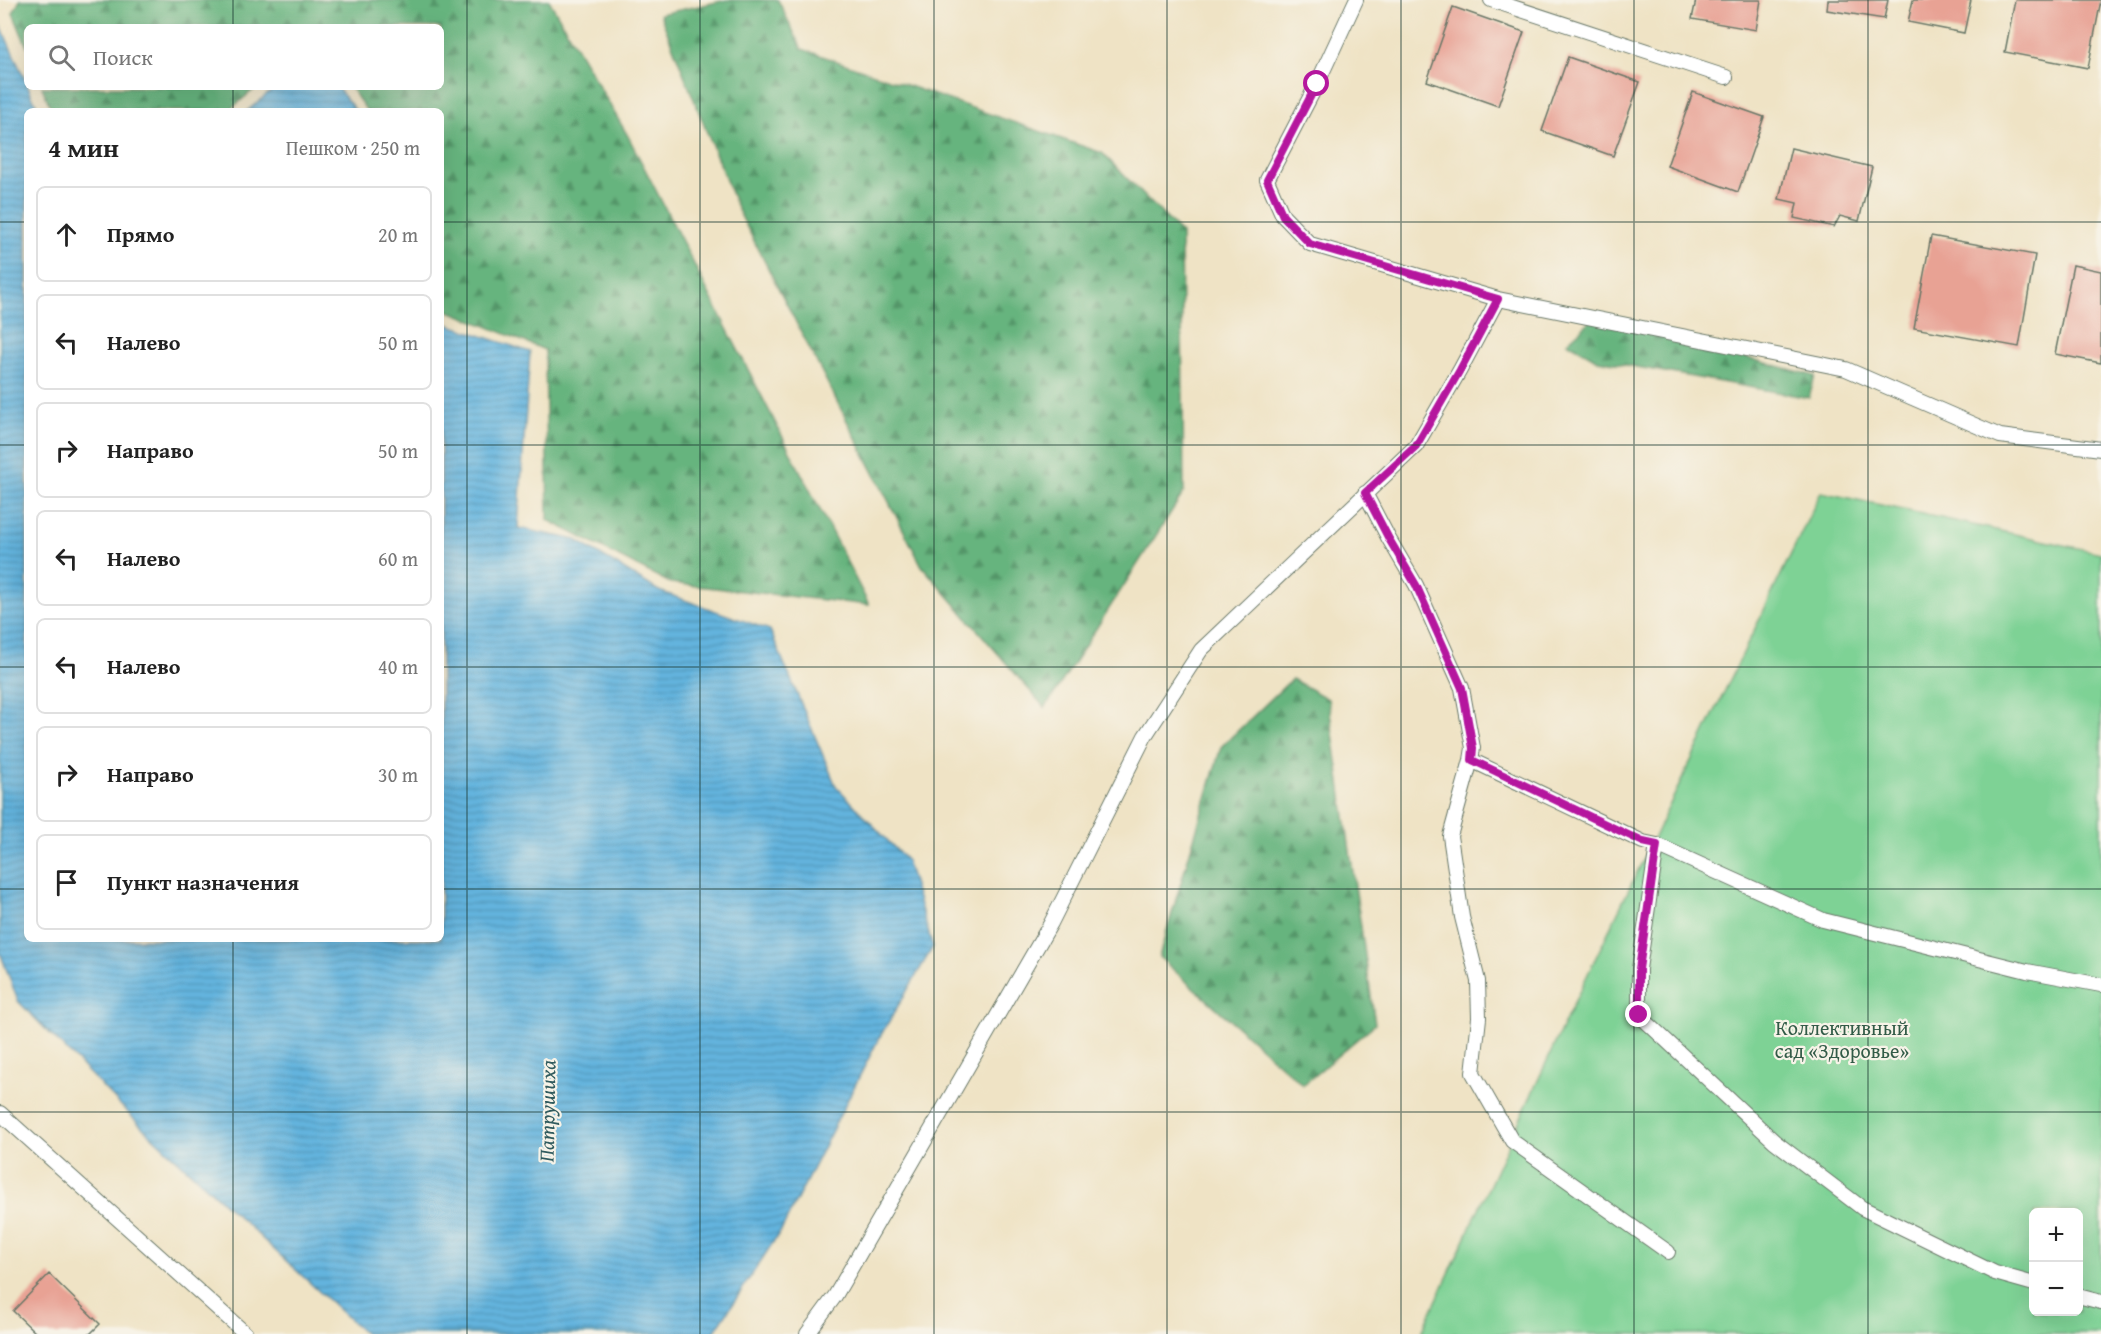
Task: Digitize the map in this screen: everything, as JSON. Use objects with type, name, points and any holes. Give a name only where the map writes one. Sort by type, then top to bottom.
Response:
[{"type":"lane","points":[[1356,0],[1317,84],[1267,180],[1283,216],[1310,244],[1498,299],[1845,369],[2000,436],[2101,449]]},
{"type":"lane","points":[[1491,0],[1726,77]]},
{"type":"lane","points":[[807,1334],[835,1296],[1051,923],[1145,736],[1182,679],[1201,651],[1416,446],[1498,299]]},
{"type":"lane","points":[[1365,493],[1416,585],[1462,688],[1473,748],[1472,760],[1450,836],[1462,917],[1478,981],[1479,1018],[1473,1073],[1512,1141],[1668,1252]]},
{"type":"lane","points":[[1472,760],[1643,842],[1657,845],[1823,920],[2027,971],[2101,985]]},
{"type":"lane","points":[[1657,845],[1639,969],[1639,1015],[1774,1141],[1862,1208],[1995,1273],[2029,1283]]},
{"type":"lane","points":[[0,1113],[246,1334]]},
{"type":"lane","points":[[2083,1297],[2101,1302]]},
{"type":"green space","points":[[20,0],[549,0],[628,136],[869,605],[670,583],[548,520],[545,350],[444,309],[444,108],[365,108],[352,90],[444,90],[444,24],[24,24],[24,40],[13,13]]},
{"type":"green space","points":[[727,0],[778,0],[802,49],[1102,153],[1181,233],[1184,492],[1045,708],[922,566],[737,208],[660,14]]},
{"type":"green space","points":[[43,90],[253,90],[232,108],[51,108]]},
{"type":"green space","points":[[1595,317],[1815,376],[1809,398],[1598,360],[1567,342]]},
{"type":"green space","name":"Коллективный сад «Здоровье»","points":[[1821,492],[2101,553],[2101,1334],[1421,1334],[1570,1011]]},
{"type":"green space","points":[[1292,679],[1328,699],[1375,1024],[1303,1085],[1159,957],[1221,747]]},
{"type":"water","name":"Патрушиха","points":[[0,24],[24,78],[24,90],[30,90],[38,108],[24,108],[24,942],[444,942],[444,323],[530,352],[518,528],[576,540],[659,591],[770,630],[836,786],[906,860],[933,947],[879,1038],[783,1227],[713,1334],[365,1334],[143,1128],[18,1001],[0,952]]},
{"type":"water","points":[[272,90],[339,90],[354,108],[251,108]]},
{"type":"building","points":[[1696,0],[1761,0],[1756,30],[1692,19]]},
{"type":"building","points":[[1828,0],[1888,0],[1884,19],[1827,10]]},
{"type":"building","points":[[1913,0],[1971,0],[1964,33],[1908,22]]},
{"type":"building","points":[[2015,0],[2101,0],[2088,68],[2005,52]]},
{"type":"building","points":[[1453,7],[1524,32],[1498,106],[1427,81]]},
{"type":"building","points":[[1568,57],[1640,82],[1613,156],[1542,131]]},
{"type":"building","points":[[1693,92],[1764,117],[1738,192],[1667,166]]},
{"type":"building","points":[[1791,148],[1872,167],[1859,221],[1840,216],[1834,227],[1794,218],[1797,203],[1779,199]]},
{"type":"building","points":[[1931,236],[2035,255],[2019,347],[1914,328]]},
{"type":"building","points":[[2073,265],[2101,271],[2101,363],[2055,354]]},
{"type":"building","points":[[49,1274],[100,1324],[90,1334],[37,1334],[13,1311]]},
{"type":"route","points":[[1317,84],[1267,180],[1283,216],[1310,244],[1498,299],[1416,446],[1365,493],[1416,585],[1462,688],[1473,748],[1472,760],[1643,842],[1657,845],[1639,969],[1639,1015]]}]
